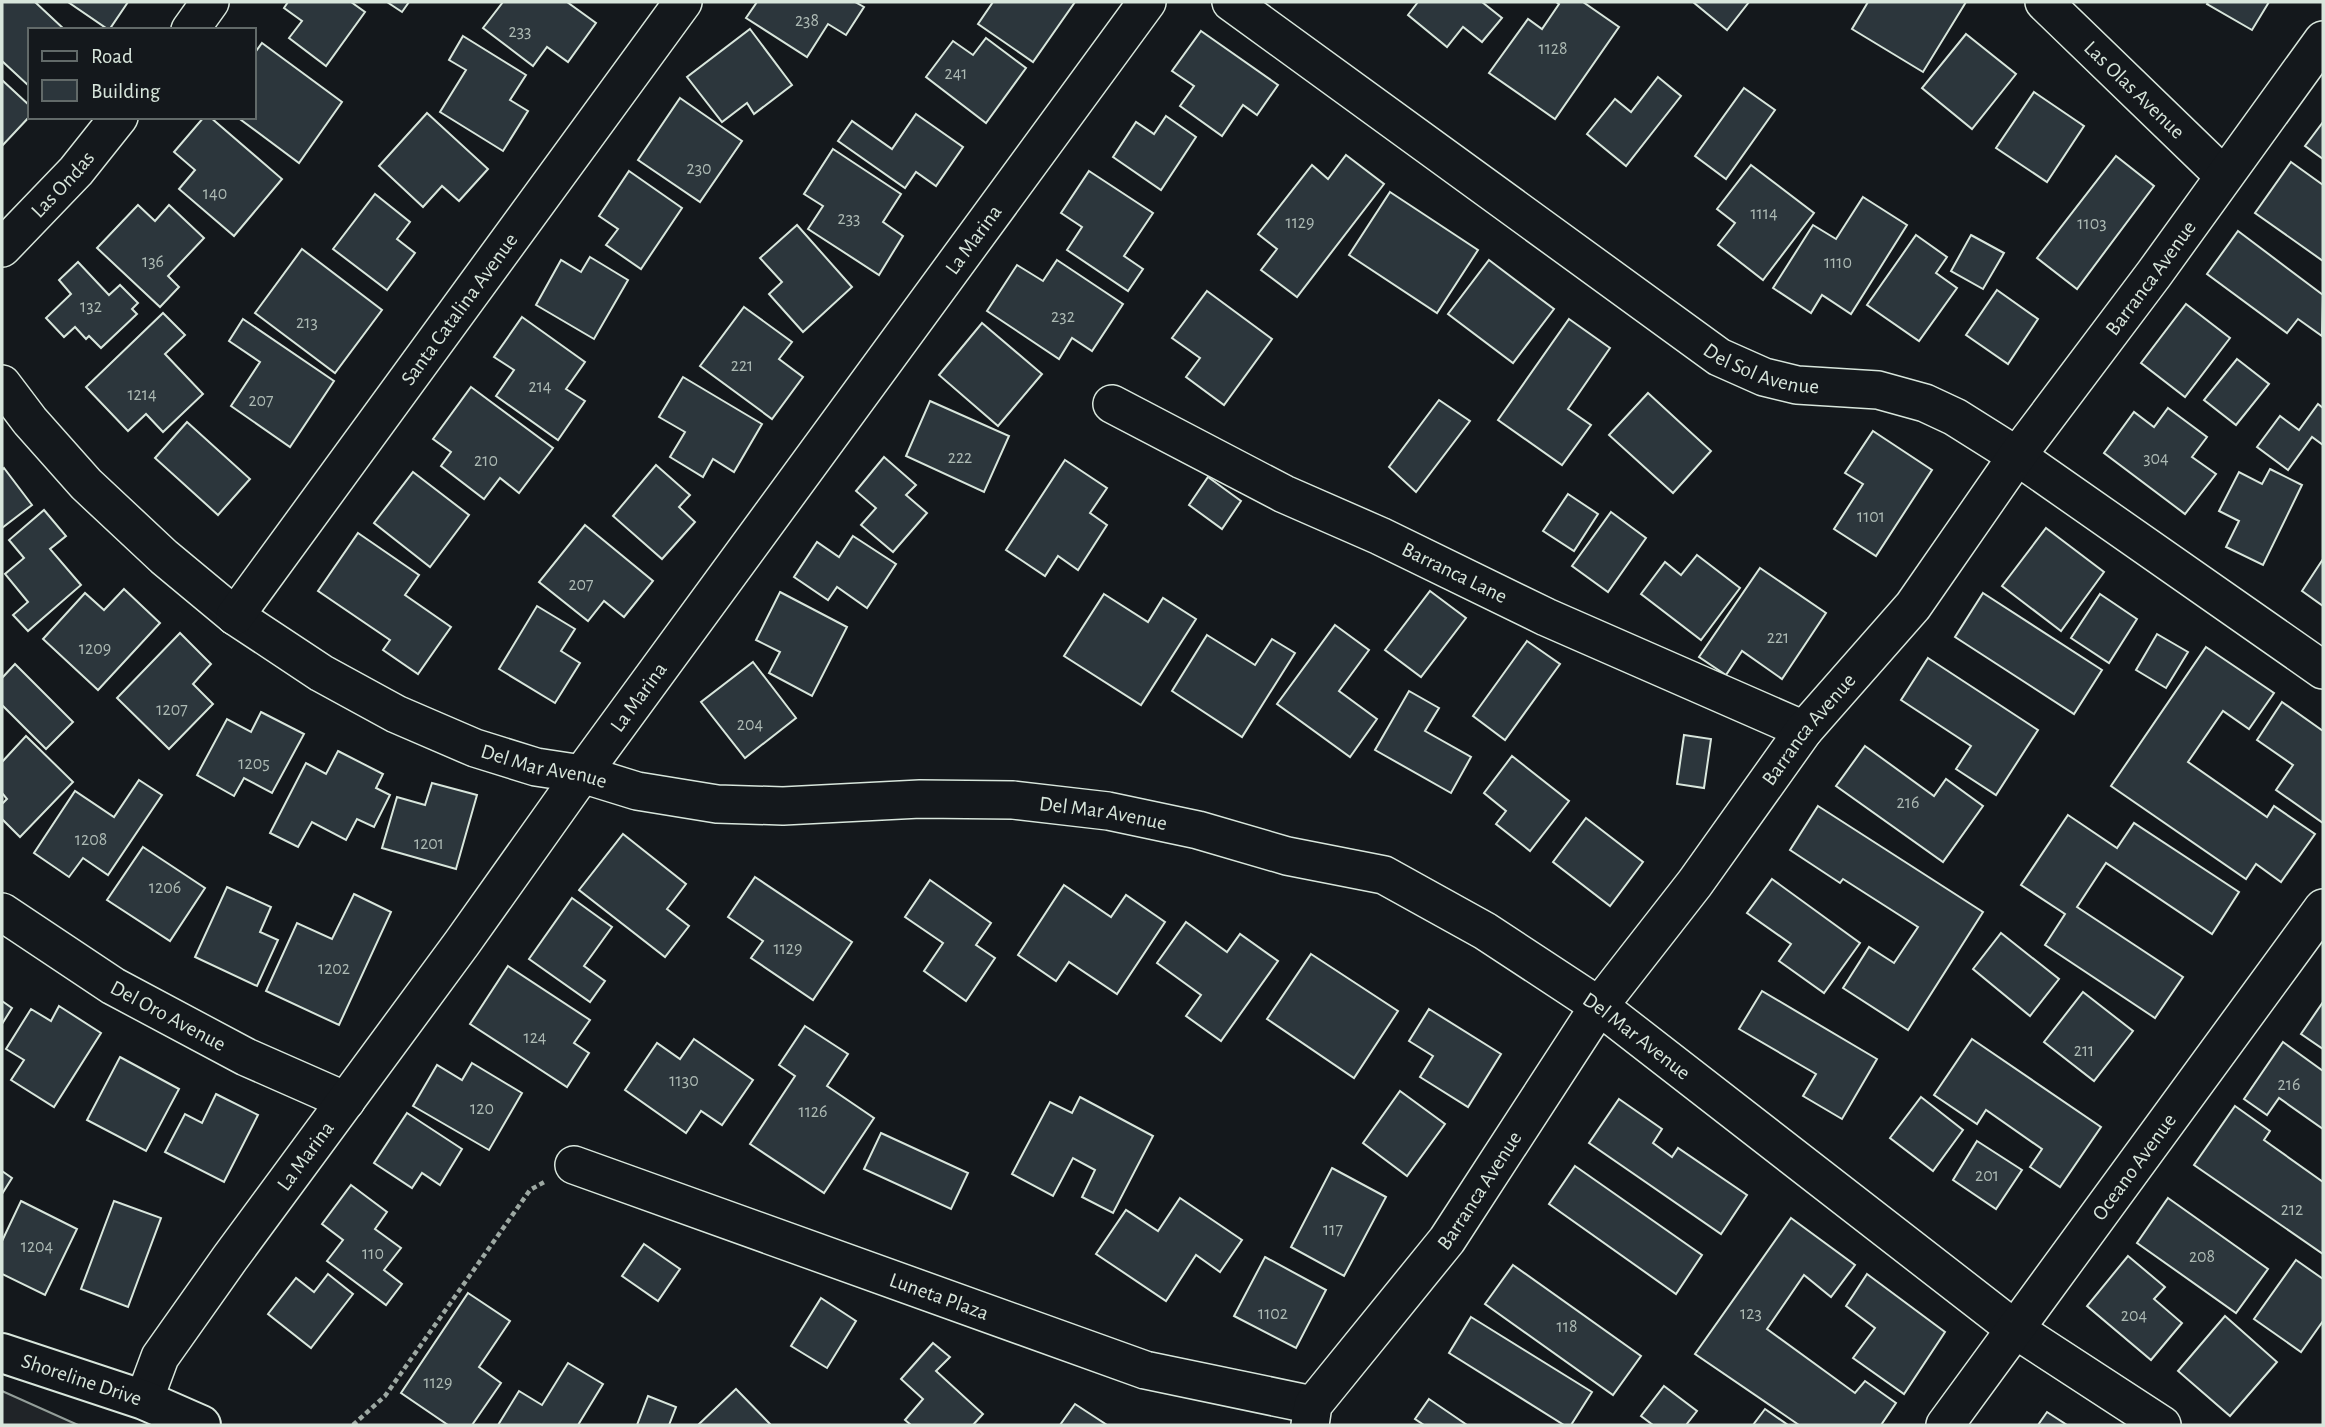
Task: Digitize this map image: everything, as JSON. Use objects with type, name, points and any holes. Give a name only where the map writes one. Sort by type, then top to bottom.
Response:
[{"type":"main road","name":"Shoreline Drive","points":[[2,1353],[144,1401],[201,1425]]},
{"type":"street","points":[[191,28],[209,2]]},
{"type":"street","name":"Santa Catalina Avenue","points":[[235,615],[683,2]]},
{"type":"street","name":"La Marina","points":[[144,1401],[160,1357],[230,1258],[1146,2]]},
{"type":"street","name":"Del Sol Avenue","points":[[1231,2],[1718,357],[1764,377],[1797,385],[1878,390],[1926,403],[1955,416],[2017,456],[2323,670]]},
{"type":"street","name":"Las Olas Avenue","points":[[2045,2],[2224,176]]},
{"type":"street","name":"Barranca Avenue","points":[[1311,1415],[1447,1240],[1599,1006],[1695,883],[1804,730],[1913,606],[2017,456],[2154,274],[2323,40]]},
{"type":"street","name":"Las Ondas","points":[[2,247],[76,171],[117,119]]},
{"type":"street","name":"Del Mar Avenue","points":[[2,384],[30,421],[86,484],[164,557],[235,615],[321,673],[396,714],[475,748],[536,767],[582,774],[637,791],[717,804],[783,806],[920,799],[1013,800],[1108,811],[1198,830],[1287,856],[1384,875],[1485,931],[1599,1006],[2016,1330],[2162,1425]]},
{"type":"street","name":"Barranca Lane","points":[[1112,404],[1284,494],[1380,536],[1546,617],[1804,730]]},
{"type":"street","name":"Oceano Avenue","points":[[1945,1425],[2323,908]]},
{"type":"street","name":"Del Oro Avenue","points":[[2,912],[113,986],[246,1056],[345,1101]]},
{"type":"street","name":"Luneta Plaza","points":[[574,1165],[1145,1370],[1311,1415]]},
{"type":"path","points":[[353,1425],[385,1396],[530,1190],[574,1165]]},
{"type":"shaded area","points":[[2,1391],[78,1425],[2,1425]]},
{"type":"building","points":[[2,2],[35,2],[63,28],[28,28],[28,85],[2,61]]},
{"type":"building","points":[[68,2],[128,2],[110,28],[106,28]]},
{"type":"building","points":[[288,2],[351,2],[365,12],[326,66],[289,38],[302,21],[284,8]]},
{"type":"building","points":[[387,2],[409,2],[402,12]]},
{"type":"building","points":[[503,2],[567,2],[596,23],[568,62],[547,47],[533,66],[483,28]]},
{"type":"building","points":[[757,2],[855,2],[864,7],[846,35],[828,24],[807,57],[746,18]]},
{"type":"building","points":[[993,2],[1075,2],[1033,62],[978,24]]},
{"type":"building","points":[[1418,2],[1482,2],[1502,18],[1482,42],[1463,27],[1447,47],[1408,15]]},
{"type":"building","points":[[1556,2],[1583,2],[1619,27],[1555,119],[1489,73],[1528,19],[1542,29],[1559,4]]},
{"type":"building","points":[[1693,2],[1749,2],[1727,30]]},
{"type":"building","points":[[1868,2],[1966,2],[1923,72],[1852,29]]},
{"type":"building","points":[[2269,2],[2252,30],[2207,4]]},
{"type":"building","points":[[750,29],[792,85],[754,114],[747,103],[722,122],[687,77]]},
{"type":"building","points":[[1201,31],[1278,85],[1257,115],[1243,105],[1222,136],[1180,106],[1194,86],[1172,71]]},
{"type":"building","points":[[1966,34],[2016,74],[1972,129],[1922,88]]},
{"type":"building","points":[[463,36],[526,75],[510,100],[528,111],[503,151],[440,112],[466,70],[449,60]]},
{"type":"building","points":[[986,38],[1026,68],[986,123],[926,77],[953,41],[973,55]]},
{"type":"building","points":[[262,43],[342,102],[299,163],[240,119],[256,119],[256,51]]},
{"type":"building","points":[[1658,77],[1681,96],[1626,166],[1587,134],[1615,99],[1631,112]]},
{"type":"building","points":[[2,80],[28,104],[28,118],[2,146]]},
{"type":"building","points":[[1744,88],[1775,110],[1726,179],[1695,156]]},
{"type":"building","points":[[2034,92],[2084,126],[2047,182],[1996,148]]},
{"type":"building","points":[[680,98],[742,141],[700,202],[638,160]]},
{"type":"building","points":[[427,113],[488,169],[459,201],[442,186],[423,207],[379,166]]},
{"type":"building","points":[[916,114],[963,147],[936,186],[916,172],[905,188],[838,141],[852,121],[892,149]]},
{"type":"building","points":[[1166,116],[1196,137],[1161,190],[1113,157],[1136,122],[1154,134]]},
{"type":"building","points":[[202,119],[212,119],[282,179],[234,236],[179,189],[195,170],[174,152]]},
{"type":"building","points":[[2323,122],[2323,159],[2305,146]]},
{"type":"building","points":[[833,149],[901,194],[883,222],[903,236],[879,275],[808,229],[823,206],[804,194]]},
{"type":"building","points":[[1346,155],[1384,184],[1297,297],[1261,270],[1277,249],[1258,234],[1312,165],[1328,179]]},
{"type":"building","points":[[2116,156],[2154,186],[2077,289],[2037,258]]},
{"type":"building","points":[[2291,162],[2323,185],[2323,261],[2255,213]]},
{"type":"building","points":[[1751,165],[1814,213],[1763,280],[1718,245],[1735,223],[1717,209]]},
{"type":"building","points":[[629,171],[682,208],[641,269],[606,245],[618,229],[599,216]]},
{"type":"building","points":[[1089,171],[1153,213],[1124,256],[1143,269],[1128,291],[1067,250],[1082,227],[1061,213]]},
{"type":"building","points":[[1390,192],[1478,250],[1437,313],[1349,255]]},
{"type":"building","points":[[375,194],[410,222],[397,239],[415,253],[387,290],[333,249]]},
{"type":"building","points":[[1863,197],[1907,225],[1851,314],[1822,295],[1811,313],[1773,288],[1813,225],[1836,239]]},
{"type":"building","points":[[138,205],[155,221],[169,205],[204,238],[168,276],[179,287],[160,307],[97,248]]},
{"type":"building","points":[[797,225],[852,287],[803,332],[769,294],[782,282],[760,258]]},
{"type":"building","points":[[2238,231],[2323,295],[2322,336],[2298,319],[2287,333],[2207,274]]},
{"type":"building","points":[[1916,235],[1947,257],[1936,273],[1957,288],[1919,341],[1867,305]]},
{"type":"building","points":[[1971,235],[2004,253],[1983,289],[1951,271]]},
{"type":"building","points":[[302,249],[382,310],[335,373],[255,313]]},
{"type":"building","points":[[590,257],[628,280],[594,339],[536,305],[561,260],[581,272]]},
{"type":"building","points":[[1057,260],[1123,304],[1092,351],[1072,338],[1059,359],[987,311],[1017,265],[1043,281]]},
{"type":"building","points":[[1489,260],[1554,309],[1513,363],[1448,314]]},
{"type":"building","points":[[78,262],[109,295],[120,285],[138,303],[132,309],[137,314],[101,348],[89,336],[86,339],[75,327],[64,337],[46,318],[71,294],[59,280]]},
{"type":"building","points":[[1997,290],[2038,319],[2008,364],[1966,335]]},
{"type":"building","points":[[1207,291],[1272,339],[1224,405],[1186,377],[1200,358],[1172,338]]},
{"type":"building","points":[[2186,304],[2230,338],[2185,397],[2141,363]]},
{"type":"building","points":[[744,307],[792,342],[779,359],[803,377],[772,419],[700,366]]},
{"type":"building","points":[[163,313],[185,335],[165,354],[203,394],[163,432],[146,414],[128,431],[86,387]]},
{"type":"building","points":[[522,317],[585,362],[566,389],[585,401],[558,440],[496,396],[514,370],[494,357]]},
{"type":"building","points":[[243,319],[334,381],[290,447],[231,406],[260,362],[229,341]]},
{"type":"building","points":[[1569,319],[1610,348],[1568,409],[1591,425],[1562,465],[1498,420]]},
{"type":"building","points":[[982,323],[1042,374],[998,426],[939,375]]},
{"type":"building","points":[[2237,359],[2269,384],[2236,425],[2204,400]]},
{"type":"building","points":[[683,377],[762,424],[734,472],[713,459],[703,477],[670,457],[685,432],[659,417]]},
{"type":"building","points":[[471,387],[553,448],[519,493],[500,478],[484,499],[441,466],[451,452],[433,439]]},
{"type":"building","points":[[1648,393],[1711,451],[1673,493],[1609,435]]},
{"type":"building","points":[[1439,400],[1470,421],[1416,492],[1389,467]]},
{"type":"building","points":[[930,401],[1009,436],[984,492],[906,456]]},
{"type":"building","points":[[2318,404],[2323,408],[2323,445],[2312,437],[2288,470],[2257,447],[2280,416],[2299,430]]},
{"type":"building","points":[[2168,408],[2207,437],[2192,457],[2216,474],[2185,514],[2104,453],[2134,412],[2154,427]]},
{"type":"building","points":[[187,422],[250,479],[218,515],[155,458]]},
{"type":"building","points":[[1873,431],[1932,470],[1876,556],[1834,529],[1863,484],[1845,473]]},
{"type":"building","points":[[884,457],[916,485],[906,495],[927,513],[893,552],[861,525],[876,508],[856,491]]},
{"type":"building","points":[[1065,460],[1107,488],[1090,513],[1107,525],[1078,570],[1058,556],[1045,576],[1006,550]]},
{"type":"building","points":[[656,465],[690,495],[679,507],[695,522],[662,559],[613,516]]},
{"type":"building","points":[[4,468],[32,505],[2,528],[2,470]]},
{"type":"building","points":[[2270,469],[2302,485],[2263,565],[2226,547],[2239,521],[2219,511],[2239,472],[2262,484]]},
{"type":"building","points":[[413,472],[469,515],[430,567],[374,523]]},
{"type":"building","points":[[1208,477],[1241,501],[1222,529],[1189,505]]},
{"type":"building","points":[[1568,494],[1598,514],[1574,551],[1543,531]]},
{"type":"building","points":[[44,510],[66,536],[50,549],[81,585],[28,631],[13,615],[28,602],[5,574],[24,558],[9,540]]},
{"type":"building","points":[[1611,512],[1646,538],[1608,592],[1572,566]]},
{"type":"building","points":[[585,525],[653,581],[624,617],[604,601],[588,621],[539,582]]},
{"type":"building","points":[[2046,528],[2104,572],[2061,631],[2002,586]]},
{"type":"building","points":[[358,533],[419,575],[405,595],[451,627],[418,674],[383,650],[390,640],[318,591]]},
{"type":"building","points":[[853,536],[896,564],[867,608],[837,587],[828,600],[794,577],[817,542],[839,557]]},
{"type":"building","points":[[1697,555],[1740,588],[1701,640],[1641,594],[1665,562],[1681,575]]},
{"type":"building","points":[[2323,559],[2323,606],[2302,591]]},
{"type":"building","points":[[1760,568],[1826,613],[1782,679],[1742,651],[1726,675],[1699,657]]},
{"type":"building","points":[[124,589],[160,623],[98,690],[43,639],[85,593],[104,610]]},
{"type":"building","points":[[1430,591],[1466,618],[1421,677],[1385,650]]},
{"type":"building","points":[[780,592],[847,627],[812,696],[769,673],[780,652],[756,640]]},
{"type":"building","points":[[1983,593],[2102,670],[2074,714],[1955,637]]},
{"type":"building","points":[[1104,594],[1148,622],[1163,598],[1196,619],[1141,705],[1064,656]]},
{"type":"building","points":[[2100,594],[2137,619],[2109,663],[2071,638]]},
{"type":"building","points":[[537,606],[575,629],[561,651],[580,663],[555,703],[499,669]]},
{"type":"building","points":[[1335,625],[1369,650],[1339,691],[1377,719],[1350,757],[1277,704]]},
{"type":"building","points":[[180,633],[211,664],[193,684],[213,704],[169,749],[117,698]]},
{"type":"building","points":[[2157,634],[2188,652],[2166,688],[2136,670]]},
{"type":"building","points":[[1207,635],[1255,665],[1272,639],[1295,653],[1242,737],[1172,691]]},
{"type":"building","points":[[1527,641],[1560,664],[1505,740],[1473,716]]},
{"type":"building","points":[[2206,647],[2274,693],[2249,729],[2223,711],[2188,762],[2267,817],[2274,806],[2315,834],[2281,882],[2256,864],[2246,879],[2111,786]]},
{"type":"building","points":[[1928,658],[2038,730],[1996,795],[1956,769],[1971,746],[1901,700]]},
{"type":"building","points":[[753,662],[796,718],[745,758],[701,702]]},
{"type":"building","points":[[15,664],[73,722],[46,749],[2,705],[2,678]]},
{"type":"building","points":[[1409,691],[1439,708],[1425,731],[1471,757],[1451,793],[1375,750]]},
{"type":"building","points":[[2282,702],[2323,731],[2323,823],[2276,790],[2293,765],[2257,740]]},
{"type":"building","points":[[261,712],[304,734],[272,793],[244,778],[234,796],[197,775],[227,719],[251,732]]},
{"type":"building","points":[[1684,735],[1711,739],[1704,788],[1677,784]]},
{"type":"building","points":[[26,736],[73,782],[20,837],[2,819],[2,804],[7,799],[2,793],[2,762]]},
{"type":"building","points":[[1865,746],[1934,796],[1946,779],[1983,806],[1943,862],[1836,786]]},
{"type":"building","points":[[338,751],[383,774],[376,788],[390,795],[374,827],[357,819],[346,840],[312,822],[298,847],[270,833],[306,763],[326,774]]},
{"type":"building","points":[[1512,756],[1569,801],[1530,851],[1496,824],[1506,811],[1484,793]]},
{"type":"building","points":[[139,780],[162,795],[108,875],[83,858],[69,877],[34,853],[75,791],[114,817]]},
{"type":"building","points":[[432,783],[477,795],[456,869],[382,848],[397,797],[425,805]]},
{"type":"building","points":[[1818,806],[1983,912],[1908,1030],[1843,988],[1869,947],[1894,963],[1918,927],[1843,879],[1840,883],[1790,850]]},
{"type":"building","points":[[2068,815],[2117,848],[2134,823],[2239,892],[2212,934],[2106,863],[2077,907],[2183,977],[2155,1018],[2045,945],[2065,914],[2021,885]]},
{"type":"building","points":[[1586,818],[1643,862],[1610,906],[1553,862]]},
{"type":"building","points":[[623,834],[686,884],[667,909],[689,926],[665,957],[579,890]]},
{"type":"building","points":[[143,847],[205,888],[170,941],[107,900]]},
{"type":"building","points":[[755,877],[852,942],[813,1000],[751,958],[763,941],[728,917]]},
{"type":"building","points":[[1772,879],[1860,943],[1824,993],[1779,961],[1791,944],[1747,913]]},
{"type":"building","points":[[930,880],[991,923],[976,945],[995,958],[966,1001],[924,971],[943,943],[905,917]]},
{"type":"building","points":[[1064,885],[1111,917],[1126,895],[1165,922],[1117,994],[1069,962],[1056,981],[1018,955]]},
{"type":"building","points":[[227,887],[271,907],[260,932],[278,940],[257,986],[195,957]]},
{"type":"building","points":[[354,894],[391,912],[339,1025],[266,991],[297,923],[332,939]]},
{"type":"building","points":[[572,898],[612,927],[584,966],[605,981],[590,1002],[529,959]]},
{"type":"building","points":[[1186,922],[1227,952],[1240,934],[1278,961],[1221,1041],[1186,1016],[1201,995],[1157,963]]},
{"type":"building","points":[[2001,933],[2059,979],[2030,1016],[1973,969]]},
{"type":"building","points":[[1311,954],[1398,1011],[1354,1078],[1267,1019]]},
{"type":"building","points":[[508,966],[590,1020],[574,1043],[589,1053],[567,1087],[470,1024]]},
{"type":"building","points":[[1762,991],[1877,1059],[1842,1119],[1803,1096],[1816,1074],[1739,1029]]},
{"type":"building","points":[[2083,992],[2133,1031],[2094,1081],[2044,1042]]},
{"type":"building","points":[[2,1001],[12,1008],[2,1024]]},
{"type":"building","points":[[2323,1002],[2323,1049],[2301,1034]]},
{"type":"building","points":[[59,1006],[101,1033],[54,1107],[11,1080],[24,1060],[6,1049],[31,1009],[51,1021]]},
{"type":"building","points":[[1429,1009],[1501,1054],[1468,1107],[1420,1077],[1433,1056],[1409,1041]]},
{"type":"building","points":[[805,1026],[848,1054],[827,1086],[874,1118],[824,1193],[750,1144],[795,1076],[779,1065]]},
{"type":"building","points":[[694,1039],[753,1080],[722,1125],[701,1111],[686,1133],[625,1090],[657,1043],[680,1059]]},
{"type":"building","points":[[1972,1039],[2101,1127],[2060,1187],[2030,1167],[2042,1149],[1986,1110],[1977,1124],[1934,1095]]},
{"type":"building","points":[[2283,1042],[2323,1071],[2323,1129],[2279,1098],[2267,1115],[2244,1099]]},
{"type":"building","points":[[120,1057],[179,1089],[146,1151],[87,1120]]},
{"type":"building","points":[[472,1063],[522,1093],[489,1150],[413,1106],[437,1065],[462,1080]]},
{"type":"building","points":[[1400,1091],[1445,1124],[1407,1176],[1363,1143]]},
{"type":"building","points":[[216,1094],[258,1115],[224,1182],[165,1152],[185,1114],[202,1123]]},
{"type":"building","points":[[1080,1097],[1153,1136],[1113,1213],[1082,1197],[1095,1170],[1073,1158],[1053,1196],[1012,1174],[1050,1102],[1072,1113]]},
{"type":"building","points":[[1921,1097],[1963,1130],[1933,1171],[1890,1138]]},
{"type":"building","points":[[1619,1099],[1662,1129],[1653,1143],[1672,1157],[1678,1148],[1747,1195],[1721,1234],[1589,1143]]},
{"type":"building","points":[[2235,1106],[2270,1131],[2264,1140],[2323,1182],[2323,1254],[2194,1165]]},
{"type":"building","points":[[407,1113],[462,1149],[440,1185],[422,1173],[412,1188],[374,1163]]},
{"type":"building","points":[[881,1133],[968,1173],[951,1209],[864,1169]]},
{"type":"building","points":[[1977,1141],[2022,1170],[1996,1209],[1953,1180]]},
{"type":"building","points":[[1575,1166],[1702,1255],[1676,1294],[1549,1204]]},
{"type":"building","points":[[1332,1168],[1386,1197],[1344,1276],[1291,1247]]},
{"type":"building","points":[[2,1171],[12,1178],[2,1194]]},
{"type":"building","points":[[351,1185],[387,1212],[375,1229],[401,1248],[384,1270],[402,1284],[386,1305],[327,1261],[343,1240],[322,1224]]},
{"type":"building","points":[[1180,1198],[1242,1240],[1220,1272],[1196,1255],[1166,1301],[1096,1254],[1126,1210],[1158,1231]]},
{"type":"building","points":[[2168,1198],[2268,1269],[2236,1313],[2137,1243]]},
{"type":"building","points":[[21,1201],[77,1229],[45,1295],[2,1274],[2,1241]]},
{"type":"building","points":[[114,1201],[161,1218],[128,1307],[81,1289]]},
{"type":"building","points":[[1791,1218],[1855,1265],[1831,1297],[1804,1275],[1767,1329],[1855,1393],[1865,1381],[1896,1403],[1881,1425],[1799,1425],[1695,1354]]},
{"type":"building","points":[[644,1244],[680,1269],[658,1301],[622,1276]]},
{"type":"building","points":[[2128,1256],[2165,1287],[2154,1299],[2182,1323],[2151,1360],[2087,1306]]},
{"type":"building","points":[[1265,1257],[1326,1290],[1296,1348],[1234,1316]]},
{"type":"building","points":[[2296,1260],[2323,1279],[2323,1321],[2301,1352],[2254,1319]]},
{"type":"building","points":[[1513,1265],[1641,1356],[1613,1395],[1485,1304]]},
{"type":"building","points":[[328,1274],[353,1294],[311,1348],[268,1314],[296,1278],[314,1292]]},
{"type":"building","points":[[1867,1274],[1945,1332],[1904,1394],[1853,1358],[1875,1328],[1846,1306]]},
{"type":"building","points":[[468,1293],[510,1321],[479,1367],[501,1383],[472,1425],[448,1425],[401,1393]]},
{"type":"building","points":[[821,1298],[856,1321],[827,1368],[791,1346]]},
{"type":"building","points":[[2225,1316],[2277,1362],[2230,1416],[2178,1371]]},
{"type":"building","points":[[1471,1317],[1592,1392],[1571,1425],[1564,1425],[1449,1353]]},
{"type":"building","points":[[933,1343],[950,1357],[936,1371],[983,1414],[973,1425],[911,1425],[905,1420],[923,1399],[901,1379]]},
{"type":"building","points":[[568,1363],[603,1384],[578,1425],[498,1425],[519,1391],[542,1405]]},
{"type":"building","points":[[1664,1386],[1697,1411],[1686,1425],[1653,1425],[1641,1416]]},
{"type":"building","points":[[736,1389],[771,1425],[698,1425]]},
{"type":"building","points":[[648,1396],[676,1407],[669,1425],[637,1425]]},
{"type":"building","points":[[1429,1399],[1467,1425],[1424,1425],[1415,1419]]},
{"type":"building","points":[[1075,1404],[1107,1425],[1060,1425]]},
{"type":"building","points":[[1765,1409],[1788,1425],[1753,1425]]},
{"type":"building","points":[[2047,1412],[2067,1425],[2038,1425]]}]
